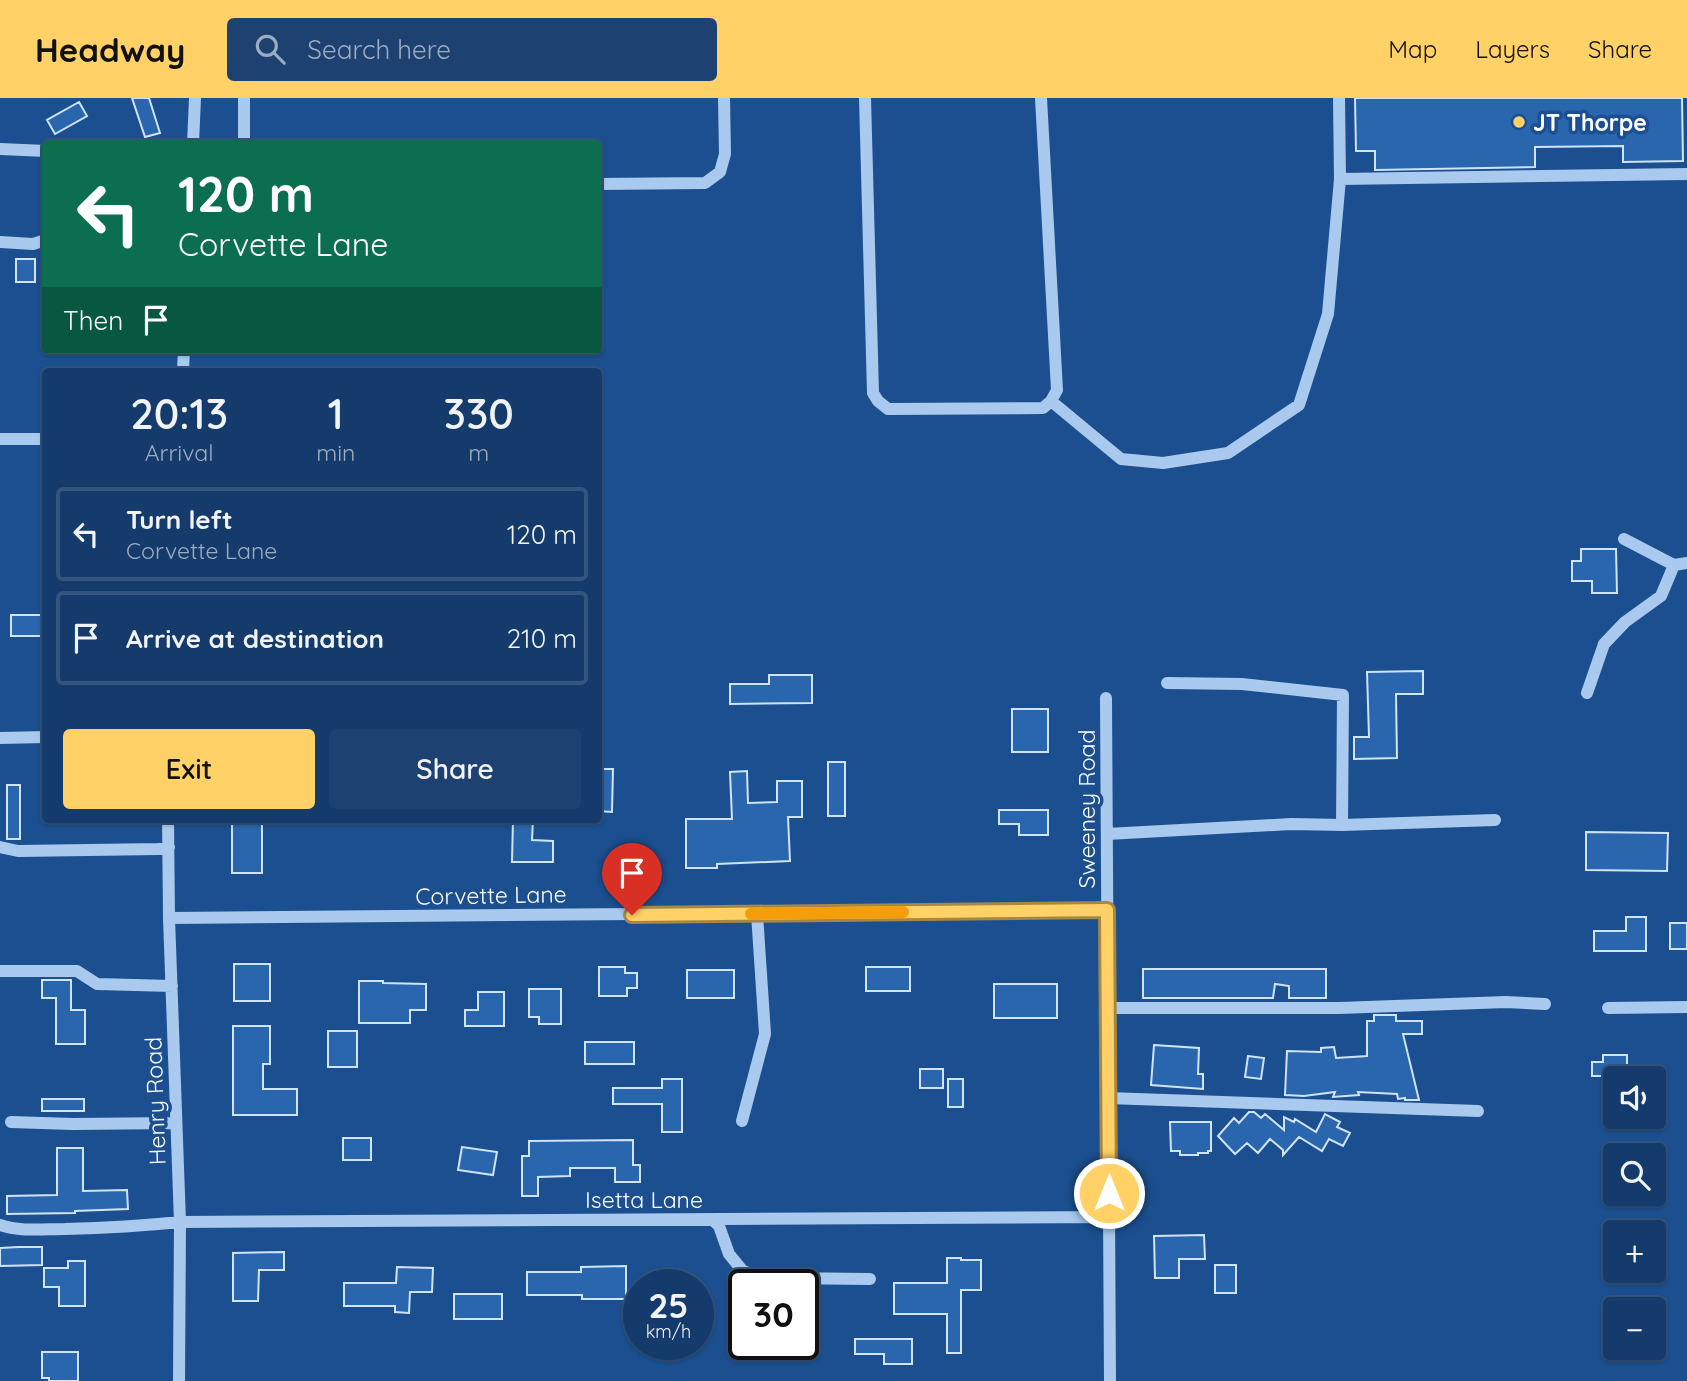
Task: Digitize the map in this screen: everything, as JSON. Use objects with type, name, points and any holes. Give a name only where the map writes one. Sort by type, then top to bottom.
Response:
[{"type":"street","points":[[193,140],[195,98]]},
{"type":"street","points":[[244,98],[244,140]]},
{"type":"street","points":[[602,184],[705,183],[720,172],[725,154],[724,98]]},
{"type":"street","points":[[866,98],[873,393],[888,409],[1043,408],[1057,390],[1041,98]]},
{"type":"street","points":[[1051,401],[1121,459],[1163,463],[1228,453],[1299,405],[1328,314],[1340,179],[1339,98]]},
{"type":"street","points":[[0,149],[42,151]]},
{"type":"street","points":[[1340,179],[1687,174]]},
{"type":"street","points":[[0,242],[33,244],[42,241]]},
{"type":"street","points":[[0,439],[42,439]]},
{"type":"street","points":[[1587,694],[1604,644],[1625,622],[1661,596],[1680,564],[1624,539]]},
{"type":"street","points":[[1167,683],[1242,684],[1343,695],[1342,825]]},
{"type":"street","name":"Sweeney Road","points":[[1106,698],[1110,1381]]},
{"type":"street","points":[[0,738],[42,737]]},
{"type":"street","points":[[1107,834],[1292,824],[1495,820]]},
{"type":"street","name":"Henry Road","points":[[168,823],[180,1222],[179,1381]]},
{"type":"street","points":[[0,847],[18,851],[169,847]]},
{"type":"street","name":"Corvette Lane","points":[[170,918],[1107,910]]},
{"type":"street","points":[[742,1121],[765,1034],[757,914]]},
{"type":"street","points":[[0,971],[78,971],[97,984],[172,986]]},
{"type":"street","points":[[1108,1008],[1339,1008],[1506,1002],[1545,1004]]},
{"type":"street","points":[[1608,1008],[1687,1007]]},
{"type":"street","points":[[1108,1098],[1478,1111]]},
{"type":"street","points":[[11,1122],[176,1123]]},
{"type":"street","name":"Isetta Lane","points":[[0,1225],[36,1230],[131,1227],[180,1222],[1109,1217]]},
{"type":"street","points":[[713,1220],[719,1226],[729,1254],[742,1270],[750,1274],[762,1278],[870,1279]]},
{"type":"building","points":[[132,98],[149,98],[160,133],[145,137]]},
{"type":"building","name":"JT Thorpe","points":[[1355,98],[1682,98],[1683,161],[1623,162],[1623,146],[1535,147],[1535,167],[1375,170],[1375,151],[1356,151]]},
{"type":"building","points":[[79,102],[87,116],[55,134],[47,120]]},
{"type":"building","points":[[16,259],[35,259],[35,282],[16,282]]},
{"type":"building","points":[[1581,549],[1616,549],[1617,593],[1592,593],[1592,581],[1572,581],[1572,561],[1581,561]]},
{"type":"building","points":[[11,615],[42,615],[42,636],[11,636]]},
{"type":"building","points":[[1423,671],[1423,694],[1396,694],[1397,758],[1354,759],[1354,737],[1369,737],[1367,672]]},
{"type":"building","points":[[769,675],[812,675],[812,703],[730,704],[730,684],[769,684]]},
{"type":"building","points":[[1012,709],[1048,709],[1048,752],[1012,752]]},
{"type":"building","points":[[828,762],[845,762],[845,816],[828,816]]},
{"type":"building","points":[[602,769],[613,769],[612,812],[602,811]]},
{"type":"building","points":[[747,771],[748,803],[777,802],[777,781],[802,781],[802,817],[788,817],[790,861],[686,868],[686,819],[732,819],[730,772]]},
{"type":"building","points":[[7,785],[20,785],[20,839],[7,839]]},
{"type":"building","points":[[999,810],[1048,810],[1048,835],[1019,835],[1019,824],[999,824]]},
{"type":"building","points":[[232,823],[262,823],[262,873],[232,873]]},
{"type":"building","points":[[513,823],[533,823],[532,840],[553,841],[553,862],[512,862]]},
{"type":"building","points":[[1586,832],[1668,833],[1667,871],[1586,870]]},
{"type":"building","points":[[1626,917],[1646,917],[1646,951],[1594,951],[1594,931],[1626,931]]},
{"type":"building","points":[[1670,923],[1687,923],[1687,949],[1670,949]]},
{"type":"building","points":[[234,964],[270,964],[270,1001],[234,1001]]},
{"type":"building","points":[[599,967],[625,967],[625,973],[637,973],[637,988],[627,988],[627,996],[599,996]]},
{"type":"building","points":[[866,967],[910,967],[910,991],[866,991]]},
{"type":"building","points":[[1143,969],[1326,969],[1326,998],[1289,998],[1289,986],[1275,984],[1273,998],[1143,998]]},
{"type":"building","points":[[687,970],[734,970],[734,998],[687,998]]},
{"type":"building","points":[[42,980],[71,980],[71,1010],[85,1010],[85,1044],[56,1044],[56,998],[42,998]]},
{"type":"building","points":[[359,981],[426,984],[426,1010],[410,1010],[410,1023],[359,1023]]},
{"type":"building","points":[[994,984],[1057,984],[1057,1018],[994,1018]]},
{"type":"building","points":[[529,989],[561,989],[561,1024],[539,1024],[539,1017],[529,1017]]},
{"type":"building","points":[[478,992],[504,992],[504,1026],[465,1026],[465,1010],[478,1010]]},
{"type":"building","points":[[1374,1015],[1396,1015],[1396,1021],[1422,1021],[1422,1034],[1403,1034],[1419,1100],[1398,1099],[1397,1094],[1358,1092],[1359,1095],[1333,1097],[1335,1092],[1304,1096],[1285,1095],[1287,1051],[1321,1052],[1321,1048],[1334,1047],[1336,1058],[1367,1056],[1367,1021],[1374,1021]]},
{"type":"building","points":[[233,1026],[270,1026],[270,1064],[263,1064],[263,1089],[297,1089],[297,1115],[233,1115]]},
{"type":"building","points":[[328,1031],[357,1031],[357,1067],[328,1067]]},
{"type":"building","points":[[585,1042],[634,1042],[634,1064],[585,1064]]},
{"type":"building","points":[[1154,1045],[1199,1048],[1198,1074],[1203,1074],[1203,1089],[1151,1085]]},
{"type":"building","points":[[1603,1055],[1627,1055],[1627,1066],[1603,1066],[1603,1076],[1592,1076],[1592,1062],[1603,1062]]},
{"type":"building","points":[[1248,1056],[1264,1058],[1261,1079],[1245,1077]]},
{"type":"building","points":[[920,1069],[943,1069],[943,1088],[920,1088]]},
{"type":"building","points":[[662,1079],[682,1079],[682,1132],[662,1132],[662,1104],[613,1104],[613,1088],[662,1088]]},
{"type":"building","points":[[948,1079],[963,1079],[963,1107],[948,1107]]},
{"type":"building","points":[[42,1099],[84,1099],[84,1111],[42,1111]]},
{"type":"building","points":[[1249,1112],[1254,1112],[1261,1118],[1265,1114],[1284,1130],[1284,1117],[1294,1122],[1295,1119],[1316,1132],[1325,1114],[1340,1122],[1337,1127],[1350,1133],[1343,1146],[1329,1139],[1322,1151],[1299,1137],[1283,1155],[1283,1150],[1270,1139],[1258,1153],[1247,1143],[1235,1154],[1218,1136],[1234,1118],[1239,1123]]},
{"type":"building","points":[[1170,1122],[1211,1122],[1211,1151],[1198,1155],[1180,1155],[1180,1151],[1171,1151]]},
{"type":"building","points":[[343,1138],[371,1138],[371,1160],[343,1160]]},
{"type":"building","points":[[633,1140],[633,1165],[640,1165],[640,1182],[615,1182],[615,1168],[570,1168],[570,1176],[538,1177],[538,1196],[522,1196],[522,1156],[529,1156],[529,1141]]},
{"type":"building","points":[[462,1147],[497,1152],[493,1175],[458,1170]]},
{"type":"building","points":[[57,1148],[83,1148],[83,1191],[127,1190],[128,1209],[7,1214],[7,1196],[57,1195]]},
{"type":"building","points":[[1204,1235],[1205,1259],[1179,1259],[1179,1278],[1155,1278],[1154,1236]]},
{"type":"building","points":[[42,1247],[42,1265],[0,1266],[0,1248]]},
{"type":"building","points":[[284,1252],[284,1270],[259,1270],[258,1301],[233,1301],[233,1253]]},
{"type":"building","points":[[947,1258],[981,1260],[981,1290],[961,1290],[961,1353],[947,1353],[947,1314],[894,1314],[894,1283],[947,1283]]},
{"type":"building","points":[[68,1261],[85,1261],[85,1306],[59,1306],[59,1287],[44,1287],[44,1268],[68,1268]]},
{"type":"building","points":[[1215,1265],[1236,1265],[1236,1293],[1215,1293]]},
{"type":"building","points":[[626,1266],[626,1269],[623,1269],[623,1299],[582,1299],[582,1295],[527,1295],[527,1272],[581,1272],[581,1267]]},
{"type":"building","points":[[397,1267],[433,1268],[432,1292],[410,1292],[409,1313],[395,1312],[395,1306],[344,1306],[344,1283],[396,1283]]},
{"type":"building","points":[[454,1294],[502,1294],[502,1319],[454,1319]]},
{"type":"building","points":[[855,1339],[912,1339],[912,1364],[884,1364],[884,1354],[855,1354]]},
{"type":"building","points":[[42,1352],[78,1352],[78,1381],[49,1381],[49,1378],[42,1378]]},
{"type":"slow traffic","points":[[751,914],[903,912]]},
{"type":"place","name":"JT Thorpe","points":[[1519,122]]},
{"type":"route","points":[[632,915],[1107,910],[1109,1193]]}]
